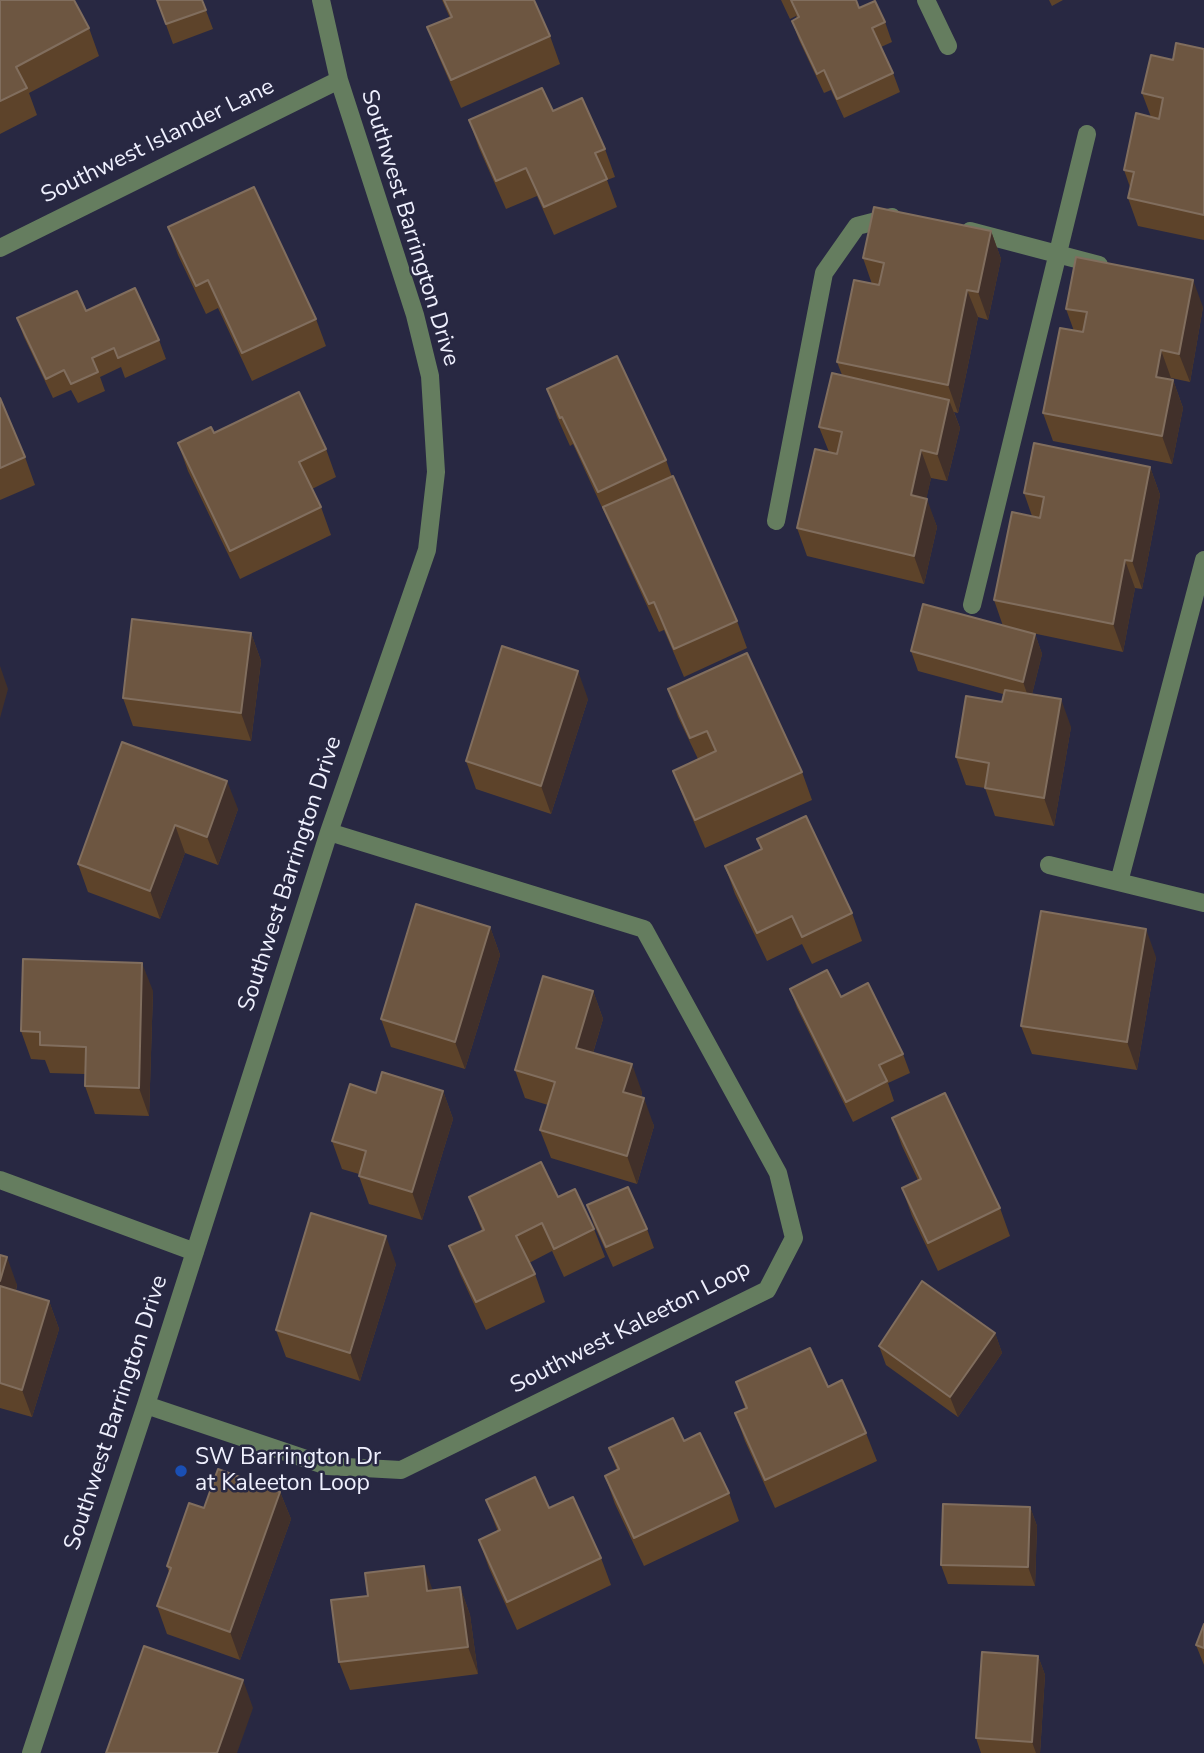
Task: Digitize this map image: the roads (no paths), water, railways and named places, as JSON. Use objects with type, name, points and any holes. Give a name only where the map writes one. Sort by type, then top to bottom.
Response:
[{"type":"street","name":"Southwest Barrington Drive","points":[[31,1753],[146,1405],[329,832],[427,550],[436,472],[430,376],[415,315],[339,80],[321,0]]},
{"type":"street","points":[[926,0],[948,46]]},
{"type":"street","name":"Southwest Islander Lane","points":[[0,248],[339,80]]},
{"type":"street","points":[[971,605],[1087,134]]},
{"type":"street","points":[[776,521],[824,273],[857,226],[903,214],[916,217]]},
{"type":"street","points":[[954,227],[1111,268]]},
{"type":"street","points":[[1119,882],[1204,560]]},
{"type":"street","name":"Southwest Kaleeton Loop","points":[[146,1405],[327,1466],[401,1470],[767,1290],[794,1238],[778,1173],[644,929],[329,832]]},
{"type":"street","points":[[1049,865],[1204,904]]},
{"type":"street","points":[[0,1180],[195,1252]]},
{"type":"place","name":"SW Barrington Dr at Kaleeton Loop","points":[[181,1471]]}]
